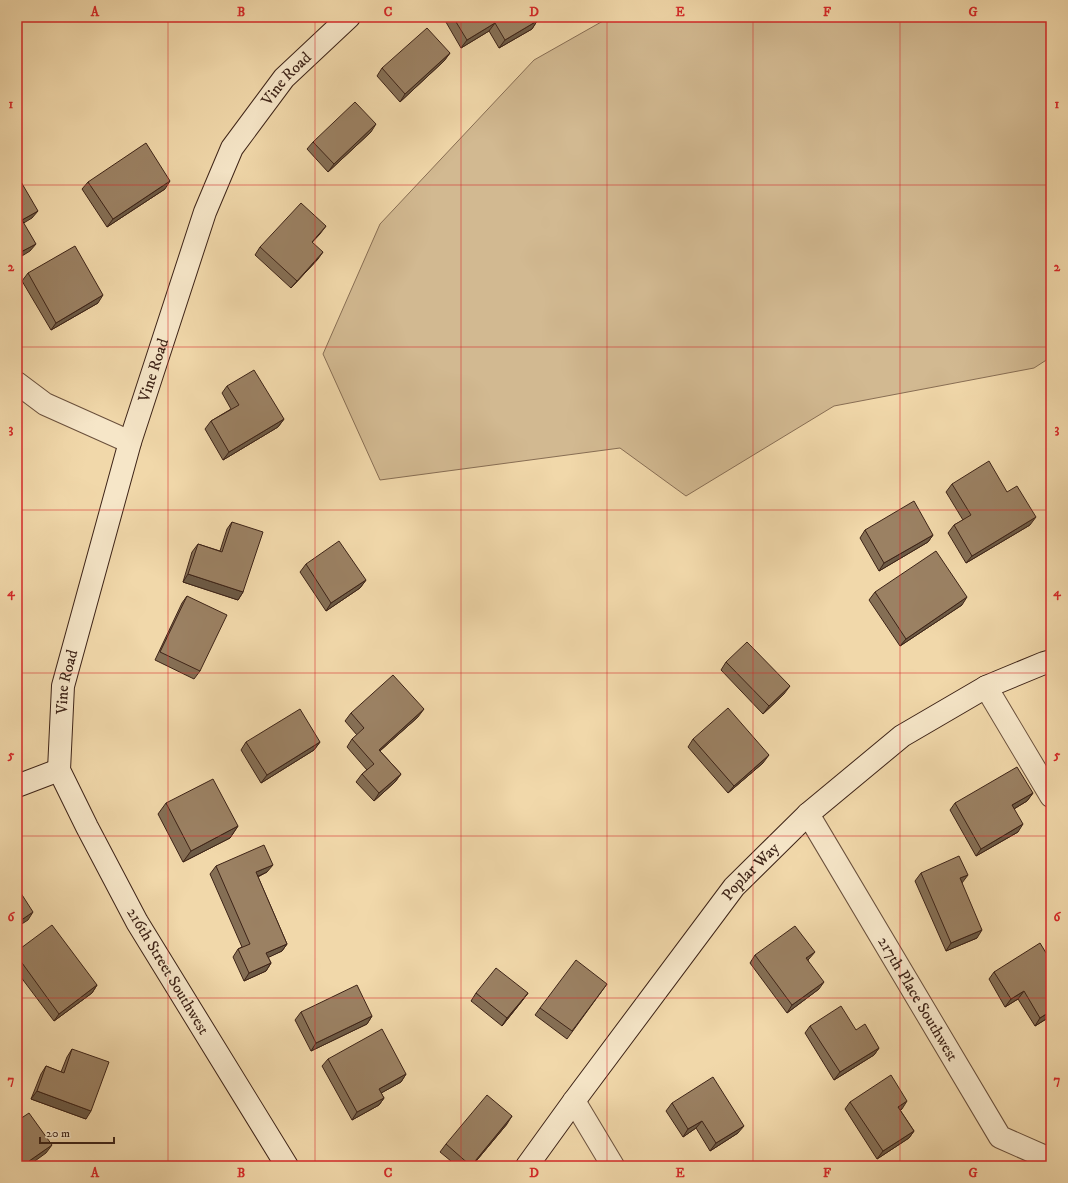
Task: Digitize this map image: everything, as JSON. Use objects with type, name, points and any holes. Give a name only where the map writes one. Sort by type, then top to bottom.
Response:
[{"type":"street","name":"Vine Road","points":[[59,770],[63,686],[130,442],[205,212],[232,148],[284,78],[349,17]]},
{"type":"street","points":[[17,383],[45,404],[130,442]]},
{"type":"street","name":"Poplar Way","points":[[527,1166],[734,887],[808,814],[902,736],[986,687],[1044,662],[1051,661]]},
{"type":"street","points":[[986,687],[1051,796]]},
{"type":"street","points":[[17,786],[59,770]]},
{"type":"street","name":"216th Street Southwest","points":[[59,770],[137,922],[287,1166]]},
{"type":"street","name":"217th Place Southwest","points":[[808,814],[1000,1137],[1050,1159]]},
{"type":"street","points":[[574,1101],[614,1166]]},
{"type":"shaded area","points":[[610,17],[1051,17],[1051,357],[1034,368],[834,406],[686,496],[620,448],[380,480],[323,354],[380,224],[534,60]]},
{"type":"building","points":[[453,17],[535,17],[537,21],[505,40],[495,23],[467,40]]},
{"type":"building","points":[[427,28],[450,53],[405,94],[382,68]]},
{"type":"building","points":[[355,102],[376,124],[334,164],[313,142]]},
{"type":"building","points":[[146,143],[170,181],[113,219],[88,182]]},
{"type":"building","points":[[17,175],[38,211],[22,220],[36,244],[17,254]]},
{"type":"building","points":[[301,203],[326,226],[312,242],[323,252],[297,281],[260,247]]},
{"type":"building","points":[[75,246],[103,295],[56,323],[28,273]]},
{"type":"building","points":[[254,370],[284,419],[229,452],[211,421],[239,405],[227,386]]},
{"type":"building","points":[[989,461],[1007,492],[1017,486],[1036,517],[972,556],[954,525],[971,515],[952,484]]},
{"type":"building","points":[[914,501],[933,535],[884,563],[865,530]]},
{"type":"building","points":[[232,522],[263,532],[243,592],[188,574],[198,544],[222,552]]},
{"type":"building","points":[[339,541],[366,580],[331,603],[306,564]]},
{"type":"building","points":[[936,551],[967,597],[906,639],[875,592]]},
{"type":"building","points":[[187,596],[227,615],[200,671],[160,652]]},
{"type":"building","points":[[747,642],[790,686],[769,706],[726,662]]},
{"type":"building","points":[[393,675],[424,709],[379,750],[401,774],[379,793],[362,774],[374,764],[352,739],[364,728],[351,713]]},
{"type":"building","points":[[728,708],[769,755],[734,786],[693,739]]},
{"type":"building","points":[[300,709],[320,742],[267,775],[246,742]]},
{"type":"building","points":[[1017,767],[1033,793],[1012,805],[1023,824],[981,849],[955,803]]},
{"type":"building","points":[[213,779],[238,826],[191,851],[166,803]]},
{"type":"building","points":[[264,845],[273,865],[256,872],[287,944],[266,953],[271,963],[249,973],[238,949],[250,944],[216,866]]},
{"type":"building","points":[[959,856],[968,875],[960,878],[982,930],[951,943],[921,873]]},
{"type":"building","points":[[17,887],[33,912],[17,923]]},
{"type":"building","points":[[52,925],[97,985],[59,1014],[17,956],[17,951]]},
{"type":"building","points":[[795,926],[815,952],[806,958],[824,982],[792,1005],[755,955]]},
{"type":"building","points":[[1040,943],[1051,961],[1051,1011],[1040,1018],[1024,991],[1011,999],[994,972]]},
{"type":"building","points":[[576,960],[607,984],[572,1031],[540,1008]]},
{"type":"building","points":[[496,968],[528,993],[507,1018],[476,993]]},
{"type":"building","points":[[357,985],[372,1016],[316,1043],[301,1012]]},
{"type":"building","points":[[841,1006],[856,1030],[865,1024],[879,1048],[840,1072],[810,1026]]},
{"type":"building","points":[[382,1029],[406,1074],[379,1089],[384,1098],[357,1112],[328,1059]]},
{"type":"building","points":[[72,1049],[109,1062],[91,1111],[37,1091],[46,1066],[64,1073]]},
{"type":"building","points":[[891,1075],[907,1101],[898,1107],[914,1131],[883,1151],[850,1102]]},
{"type":"building","points":[[713,1077],[744,1126],[716,1143],[702,1121],[688,1129],[672,1103]]},
{"type":"building","points":[[487,1095],[512,1116],[471,1166],[446,1144]]},
{"type":"building","points":[[29,1113],[52,1145],[22,1166],[17,1166],[17,1121]]}]
